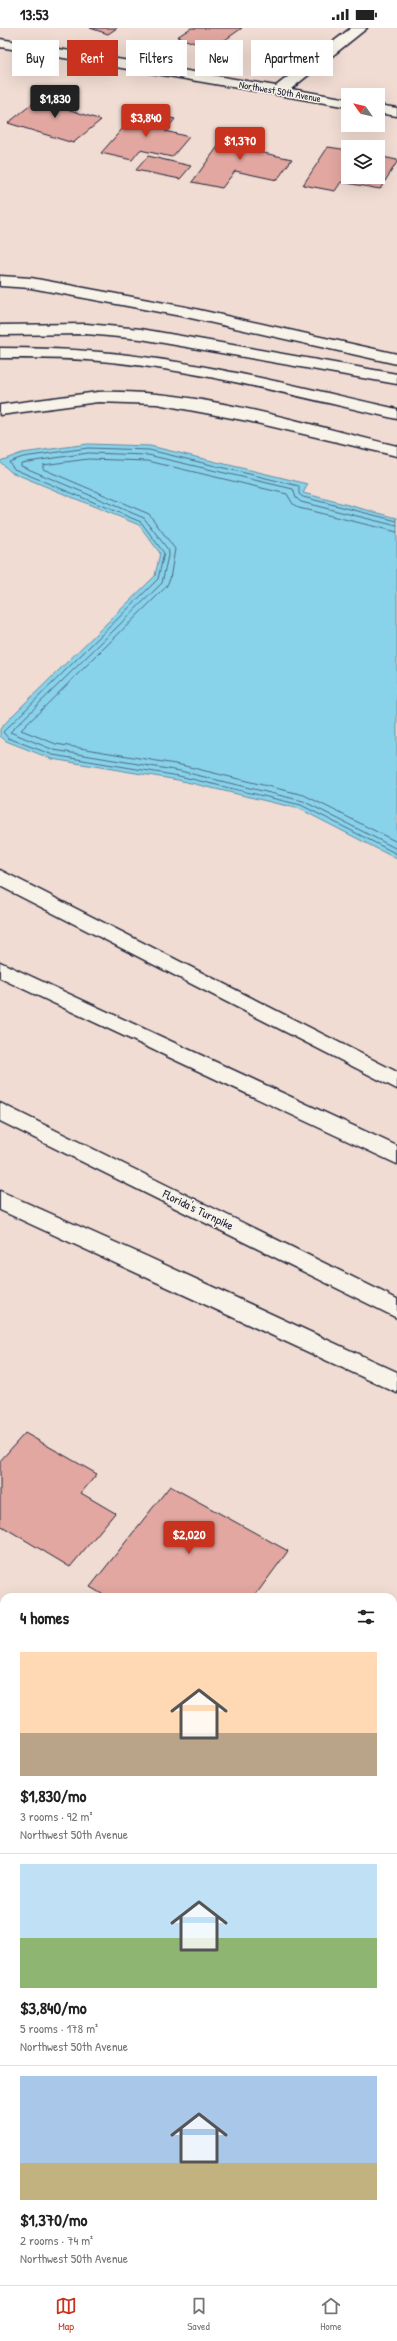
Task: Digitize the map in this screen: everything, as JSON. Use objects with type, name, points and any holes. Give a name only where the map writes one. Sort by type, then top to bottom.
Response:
[{"type":"main road","points":[[279,91],[360,28]]},
{"type":"main road","name":"Northwest 50th Avenue","points":[[0,43],[341,102]]},
{"type":"main road","points":[[385,110],[397,112]]},
{"type":"main road","points":[[0,281],[31,283],[186,312],[397,359]]},
{"type":"main road","points":[[0,330],[86,329],[141,334],[397,379]]},
{"type":"main road","points":[[0,352],[35,351],[111,356],[183,368],[397,414]]},
{"type":"main road","points":[[0,410],[95,397],[156,399],[235,414],[397,451]]},
{"type":"main road","points":[[0,877],[397,1081]]},
{"type":"main road","points":[[0,969],[397,1156]]},
{"type":"main road","name":"Florida's Turnpike","points":[[0,1111],[397,1309]]},
{"type":"main road","points":[[0,1200],[397,1383]]},
{"type":"water","points":[[88,444],[150,446],[308,484],[303,493],[397,518],[397,859],[300,809],[178,780],[52,759],[6,741],[0,736],[0,729],[13,715],[155,576],[160,553],[139,525],[11,472],[0,462],[22,453]]},
{"type":"building","points":[[90,28],[117,28],[108,34]]},
{"type":"building","points":[[191,28],[242,28],[225,40],[195,40],[195,43],[177,37]]},
{"type":"building","points":[[46,93],[69,101],[61,107],[101,120],[73,143],[8,123]]},
{"type":"building","points":[[138,111],[175,119],[165,131],[189,137],[172,157],[140,150],[132,160],[101,153]]},
{"type":"building","points":[[230,130],[260,136],[249,150],[292,159],[277,180],[235,171],[222,188],[192,182]]},
{"type":"building","points":[[328,147],[341,149],[341,182],[335,191],[303,185]]},
{"type":"building","points":[[148,156],[191,166],[180,179],[136,170]]},
{"type":"building","points":[[385,157],[397,160],[385,181]]},
{"type":"building","points":[[352,184],[383,184],[380,189]]},
{"type":"building","points":[[25,1433],[97,1474],[81,1493],[115,1513],[70,1567],[0,1525],[0,1461]]},
{"type":"building","points":[[170,1486],[288,1551],[257,1593],[100,1593],[90,1587]]}]
